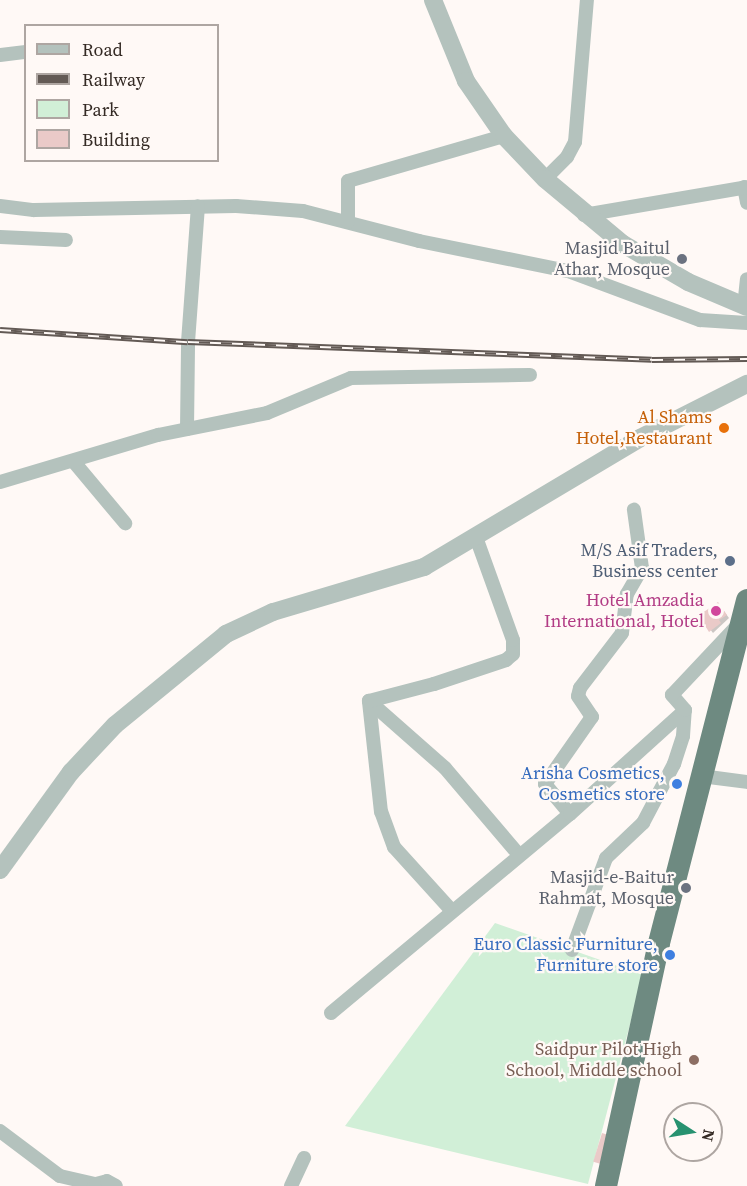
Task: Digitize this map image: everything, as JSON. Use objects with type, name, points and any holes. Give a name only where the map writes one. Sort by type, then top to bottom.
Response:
[{"type":"highway","points":[[606,1186],[659,943],[745,615]]},
{"type":"street","points":[[433,0],[466,81],[504,136],[545,179],[584,215],[623,244],[688,282],[746,312]]},
{"type":"street","points":[[545,179],[567,157],[575,142],[586,0]]},
{"type":"street","points":[[0,55],[24,52]]},
{"type":"street","points":[[348,222],[348,180],[471,148],[504,136]]},
{"type":"street","points":[[584,215],[745,187],[747,203]]},
{"type":"street","points":[[0,206],[34,210],[198,206],[275,207],[568,271],[700,320],[746,312]]},
{"type":"street","points":[[188,429],[188,342],[198,206]]},
{"type":"street","points":[[0,237],[66,240]]},
{"type":"street","points":[[746,312],[747,279]]},
{"type":"street","points":[[0,482],[188,429],[267,413],[351,378],[530,375]]},
{"type":"street","points":[[0,870],[22,835],[93,748],[154,690],[226,634],[273,612],[424,567],[640,438],[747,384]]},
{"type":"street","points":[[74,462],[125,523]]},
{"type":"street","points":[[570,814],[545,784],[592,717],[579,696],[579,688],[622,633],[627,594],[642,568],[634,510]]},
{"type":"street","points":[[369,701],[434,684],[506,660],[513,654],[513,640],[476,537]]},
{"type":"street","points":[[572,950],[606,858],[643,822],[674,764],[683,736],[685,710],[672,694],[745,615]]},
{"type":"street","points":[[369,701],[445,768],[519,855]]},
{"type":"street","points":[[369,701],[381,812],[394,847],[452,910]]},
{"type":"street","points":[[331,1013],[570,814],[685,710]]},
{"type":"street","points":[[701,776],[747,782]]},
{"type":"street","points":[[0,1131],[60,1176],[95,1185],[107,1181],[116,1186]]},
{"type":"street","points":[[291,1186],[304,1158]]},
{"type":"green space","points":[[495,923],[643,975],[588,1184],[345,1126]]},
{"type":"building","points":[[718,602],[727,615],[719,620],[721,623],[709,632],[702,621],[695,627],[691,621]]},
{"type":"building","points":[[602,1133],[612,1136],[603,1165],[593,1162]]},
{"type":"railway","points":[[0,330],[188,342],[652,360],[747,359]]},
{"type":"place","name":"Masjid Baitul Athar, Mosque","points":[[682,259]]},
{"type":"place","name":"Al Shams Hotel,Restaurant","points":[[724,428]]},
{"type":"place","name":"M/S Asif Traders, Business center","points":[[730,561]]},
{"type":"place","name":"Hotel Amzadia International, Hotel","points":[[716,611]]},
{"type":"place","name":"Arisha Cosmetics, Cosmetics store","points":[[677,784]]},
{"type":"place","name":"Masjid-e-Baitur Rahmat, Mosque","points":[[686,888]]},
{"type":"place","name":"Euro Classic Furniture, Furniture store","points":[[670,955]]},
{"type":"place","name":"Saidpur Pilot High School, Middle school","points":[[694,1060]]}]
